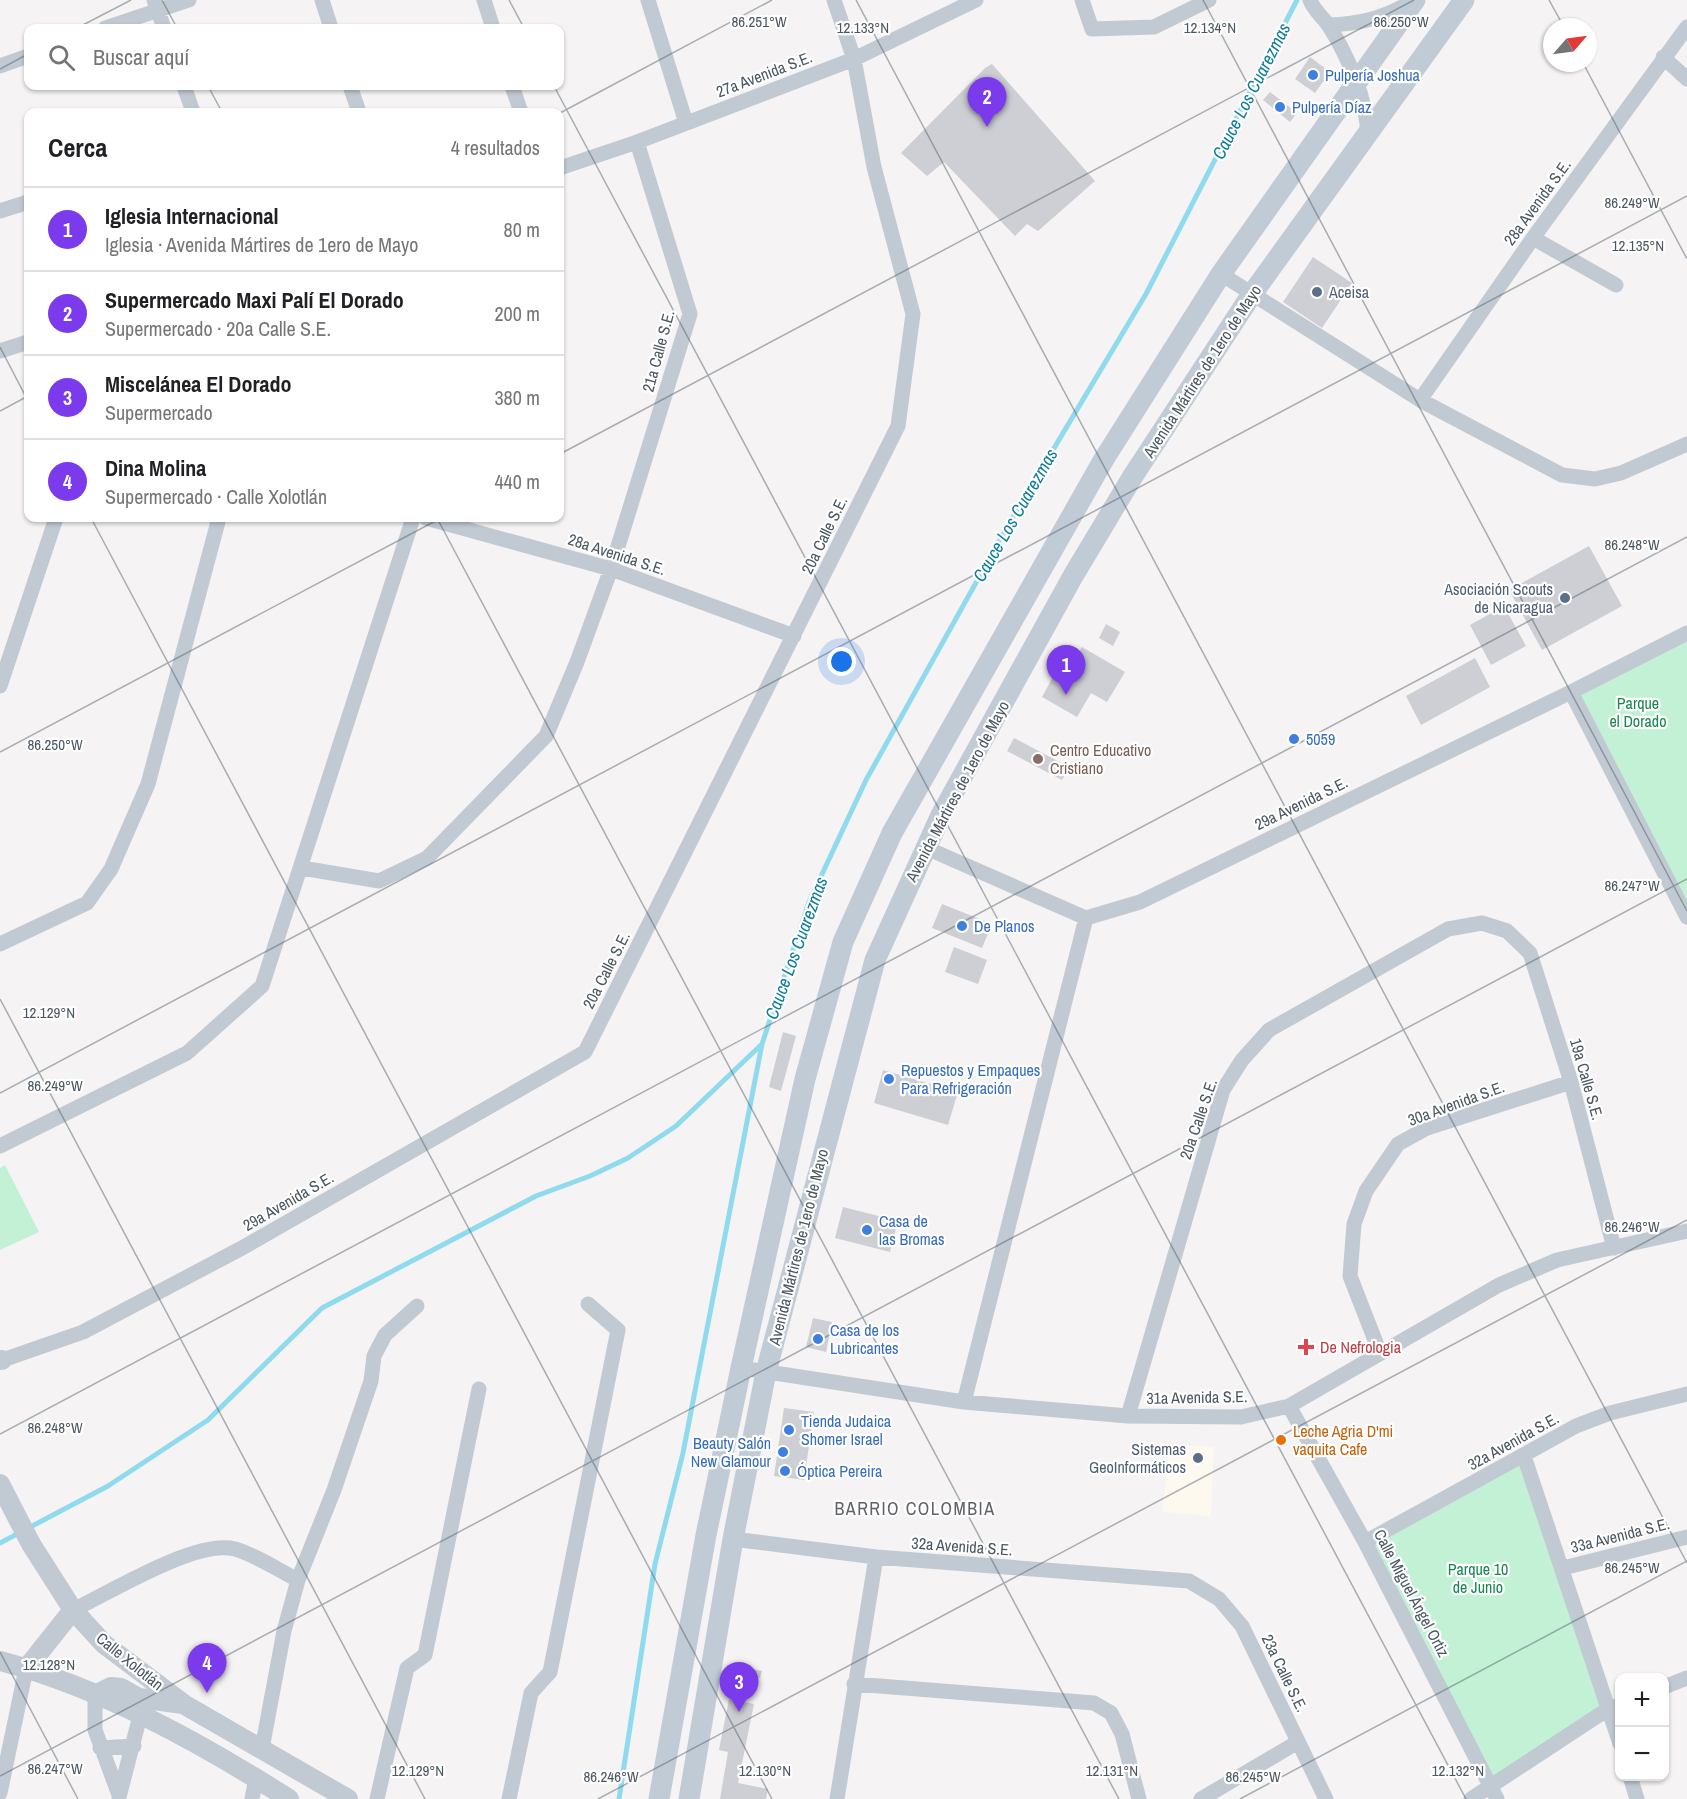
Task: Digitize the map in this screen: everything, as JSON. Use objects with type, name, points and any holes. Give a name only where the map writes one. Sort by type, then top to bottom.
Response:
[{"type":"main road","name":"Avenida Mártires de 1ero de Mayo","points":[[659,1799],[706,1535],[741,1368],[805,1079],[843,942],[892,833],[1104,459],[1221,274],[1356,86],[1414,0]]},
{"type":"main road","name":"Avenida Mártires de 1ero de Mayo","points":[[689,1799],[733,1539],[766,1372],[874,960],[924,847],[1073,576],[1133,476],[1252,294],[1464,0]]},
{"type":"main road","points":[[1104,459],[1133,476]]},
{"type":"street","points":[[114,24],[155,5],[189,0]]},
{"type":"street","points":[[322,0],[330,24]]},
{"type":"street","points":[[484,0],[493,24]]},
{"type":"street","points":[[648,0],[686,123]]},
{"type":"street","name":"20a Calle S.E.","points":[[585,1052],[898,426],[914,314],[874,167],[854,59],[834,0]]},
{"type":"street","name":"27a Avenida S.E.","points":[[564,167],[637,142],[854,59],[976,0]]},
{"type":"street","points":[[1082,0],[1092,29],[1154,27],[1209,0]]},
{"type":"street","points":[[1310,0],[1312,7],[1328,25],[1356,86],[1367,118],[1368,136]]},
{"type":"street","points":[[1328,25],[1357,24],[1389,15],[1414,0]]},
{"type":"street","points":[[155,5],[162,24]]},
{"type":"street","name":"28a Avenida S.E.","points":[[1420,400],[1533,238],[1687,27]]},
{"type":"street","points":[[0,66],[24,57]]},
{"type":"street","points":[[1663,57],[1687,79]]},
{"type":"street","points":[[185,90],[192,108]]},
{"type":"street","points":[[351,90],[358,108]]},
{"type":"street","points":[[513,90],[520,108]]},
{"type":"street","name":"21a Calle S.E.","points":[[302,868],[379,881],[427,858],[546,736],[577,662],[610,569],[690,314],[637,142]]},
{"type":"street","points":[[0,211],[24,203]]},
{"type":"street","points":[[1533,238],[1616,285]]},
{"type":"street","points":[[1221,274],[1420,400],[1562,475],[1595,479],[1621,473],[1687,444]]},
{"type":"street","points":[[0,351],[24,343]]},
{"type":"street","points":[[0,686],[55,522]]},
{"type":"street","points":[[0,944],[87,903],[111,869],[148,784],[218,522]]},
{"type":"street","points":[[0,1146],[187,1053],[262,986],[302,868],[412,522]]},
{"type":"street","name":"28a Avenida S.E.","points":[[440,522],[610,569],[794,636]]},
{"type":"street","name":"29a Avenida S.E.","points":[[1086,918],[1140,902],[1687,633]]},
{"type":"street","points":[[1571,692],[1687,917]]},
{"type":"street","points":[[924,847],[1086,918],[964,1401]]},
{"type":"street","name":"20a Calle S.E.","points":[[1128,1416],[1223,1090],[1242,1059],[1269,1030],[1448,929],[1482,923],[1507,931]]},
{"type":"street","name":"19a Calle S.E.","points":[[1507,931],[1530,953],[1571,1082],[1614,1248]]},
{"type":"street","name":"29a Avenida S.E.","points":[[1,1361],[93,1327],[242,1248],[585,1052]]},
{"type":"street","name":"30a Avenida S.E.","points":[[1380,1353],[1350,1276],[1354,1224],[1366,1191],[1398,1144],[1427,1128],[1571,1082]]},
{"type":"street","name":"31a Avenida S.E.","points":[[741,1368],[964,1401],[1128,1416],[1241,1417],[1289,1406],[1499,1285],[1557,1260],[1687,1231]]},
{"type":"street","points":[[509,1799],[531,1694],[550,1672],[618,1329],[588,1304]]},
{"type":"street","points":[[262,1749],[284,1631],[298,1580],[334,1490],[360,1414],[371,1381],[374,1356],[385,1335],[417,1306]]},
{"type":"street","points":[[378,1799],[407,1668],[425,1655],[479,1389]]},
{"type":"street","name":"32a Avenida S.E.","points":[[1365,1542],[1576,1426],[1610,1413],[1687,1394]]},
{"type":"street","name":"Calle Miguel Ángel Ortiz","points":[[1289,1406],[1365,1542],[1494,1792]]},
{"type":"street","points":[[1524,1456],[1614,1707],[1617,1727]]},
{"type":"street","name":"Calle Xolotlán","points":[[0,1484],[32,1544],[73,1610],[104,1644],[185,1705],[348,1799]]},
{"type":"street","name":"33a Avenida S.E.","points":[[1563,1568],[1687,1537]]},
{"type":"street","name":"32a Avenida S.E.","points":[[733,1539],[876,1557],[1189,1581]]},
{"type":"street","points":[[0,1789],[26,1669],[73,1610],[180,1558],[210,1548],[236,1549],[298,1580]]},
{"type":"street","points":[[837,1799],[876,1557]]},
{"type":"street","name":"23a Calle S.E.","points":[[1189,1581],[1219,1599],[1242,1626],[1326,1799]]},
{"type":"street","points":[[0,1661],[95,1695],[140,1716],[256,1778],[289,1799]]},
{"type":"street","points":[[1669,1685],[1687,1678]]},
{"type":"street","points":[[854,1684],[1094,1703],[1111,1713],[1122,1734],[1139,1799]]},
{"type":"street","points":[[95,1695],[111,1687],[121,1688],[139,1698],[185,1705]]},
{"type":"street","points":[[95,1695],[95,1730],[119,1797]]},
{"type":"street","points":[[1471,1799],[1494,1792],[1614,1707]]},
{"type":"street","points":[[119,1797],[140,1716]]},
{"type":"street","points":[[1201,1799],[1298,1742]]},
{"type":"street","points":[[100,1748],[134,1746]]},
{"type":"street","points":[[252,1799],[256,1778]]},
{"type":"street","points":[[1632,1781],[1637,1799]]},
{"type":"shaded area","name":"Sistemas GeoInformáticos","points":[[1170,1445],[1214,1447],[1211,1516],[1162,1512]]},
{"type":"green space","name":"Parque el Dorado","points":[[1687,633],[1687,917],[1571,692]]},
{"type":"green space","points":[[5,1165],[39,1232],[0,1250],[0,1168]]},
{"type":"green space","name":"Parque 10 de Junio","points":[[1524,1456],[1608,1709],[1492,1785],[1365,1542]]},
{"type":"building","name":"Pulpería Joshua","points":[[1310,57],[1330,72],[1315,93],[1295,79]]},
{"type":"building","points":[[992,64],[1095,181],[1038,231],[1027,224],[1015,236],[944,162],[927,176],[901,153],[985,68]]},
{"type":"building","name":"Pulpería Díaz","points":[[1270,92],[1297,113],[1290,122],[1263,100]]},
{"type":"building","name":"Aceisa","points":[[1313,257],[1352,283],[1322,328],[1283,302]]},
{"type":"building","name":"Asociación Scouts de Nicaragua","points":[[1589,546],[1622,606],[1542,650],[1509,590]]},
{"type":"building","points":[[1504,606],[1526,646],[1491,665],[1470,625]]},
{"type":"building","points":[[1106,624],[1120,632],[1113,646],[1099,638]]},
{"type":"building","points":[[1082,647],[1125,672],[1107,702],[1091,693],[1077,717],[1042,697],[1055,673],[1064,678]]},
{"type":"building","points":[[1475,658],[1490,687],[1421,725],[1406,696]]},
{"type":"building","name":"Centro Educativo Cristiano","points":[[1014,738],[1069,767],[1062,780],[1007,751]]},
{"type":"building","name":"De Planos","points":[[942,904],[992,924],[982,948],[932,928]]},
{"type":"building","points":[[954,947],[987,960],[978,984],[945,972]]},
{"type":"building","points":[[783,1032],[796,1036],[781,1091],[769,1087]]},
{"type":"building","points":[[883,1070],[958,1092],[948,1125],[874,1103]]},
{"type":"building","name":"Casa de las Bromas","points":[[843,1207],[898,1221],[890,1252],[835,1238]]},
{"type":"building","name":"Casa de los Lubricantes","points":[[813,1318],[832,1322],[826,1352],[806,1347]]},
{"type":"building","points":[[784,1408],[814,1412],[804,1480],[774,1476]]},
{"type":"building","points":[[738,1666],[762,1671],[760,1678],[737,1672]]},
{"type":"building","points":[[729,1699],[754,1704],[738,1783],[768,1789],[766,1799],[720,1799],[728,1752],[719,1750]]},
{"type":"waterway","name":"Cauce Los Cuarezmas","points":[[619,1799],[655,1564],[683,1453],[762,1044],[809,902],[866,780],[1007,527],[1146,294],[1297,0]]},
{"type":"waterway","points":[[0,1543],[108,1486],[208,1420],[322,1308],[536,1196],[590,1176],[628,1158],[676,1126],[761,1045]]},
{"type":"place","name":"Pulpería Joshua","points":[[1313,75]]},
{"type":"place","name":"Pulpería Díaz","points":[[1280,107]]},
{"type":"place","name":"Supermercado Maxi Palí El Dorado","points":[[987,127]]},
{"type":"place","name":"Aceisa","points":[[1317,292]]},
{"type":"place","name":"Asociación Scouts de Nicaragua","points":[[1565,598]]},
{"type":"place","name":"Iglesia Internacional","points":[[1066,695]]},
{"type":"place","name":"5059","points":[[1294,739]]},
{"type":"place","name":"Centro Educativo Cristiano","points":[[1038,759]]},
{"type":"place","name":"De Planos","points":[[962,926]]},
{"type":"place","name":"Repuestos y Empaques Para Refrigeración","points":[[889,1079]]},
{"type":"place","name":"Casa de las Bromas","points":[[867,1230]]},
{"type":"place","name":"Casa de los Lubricantes","points":[[818,1339]]},
{"type":"place","name":"De Nefrologia","points":[[1306,1347]]},
{"type":"place","name":"Tienda Judaica Shomer Israel","points":[[789,1430]]},
{"type":"place","name":"Leche Agria D'mi vaquita Cafe","points":[[1281,1440]]},
{"type":"place","name":"Beauty Salón New Glamour","points":[[783,1452]]},
{"type":"place","name":"Sistemas GeoInformáticos","points":[[1198,1458]]},
{"type":"place","name":"Óptica Pereira","points":[[785,1471]]},
{"type":"place","name":"Dina Molina","points":[[207,1693]]},
{"type":"place","name":"Miscelánea El Dorado","points":[[739,1712]]},
{"type":"district","name":"BARRIO COLOMBIA","points":[[915,1508]]}]
